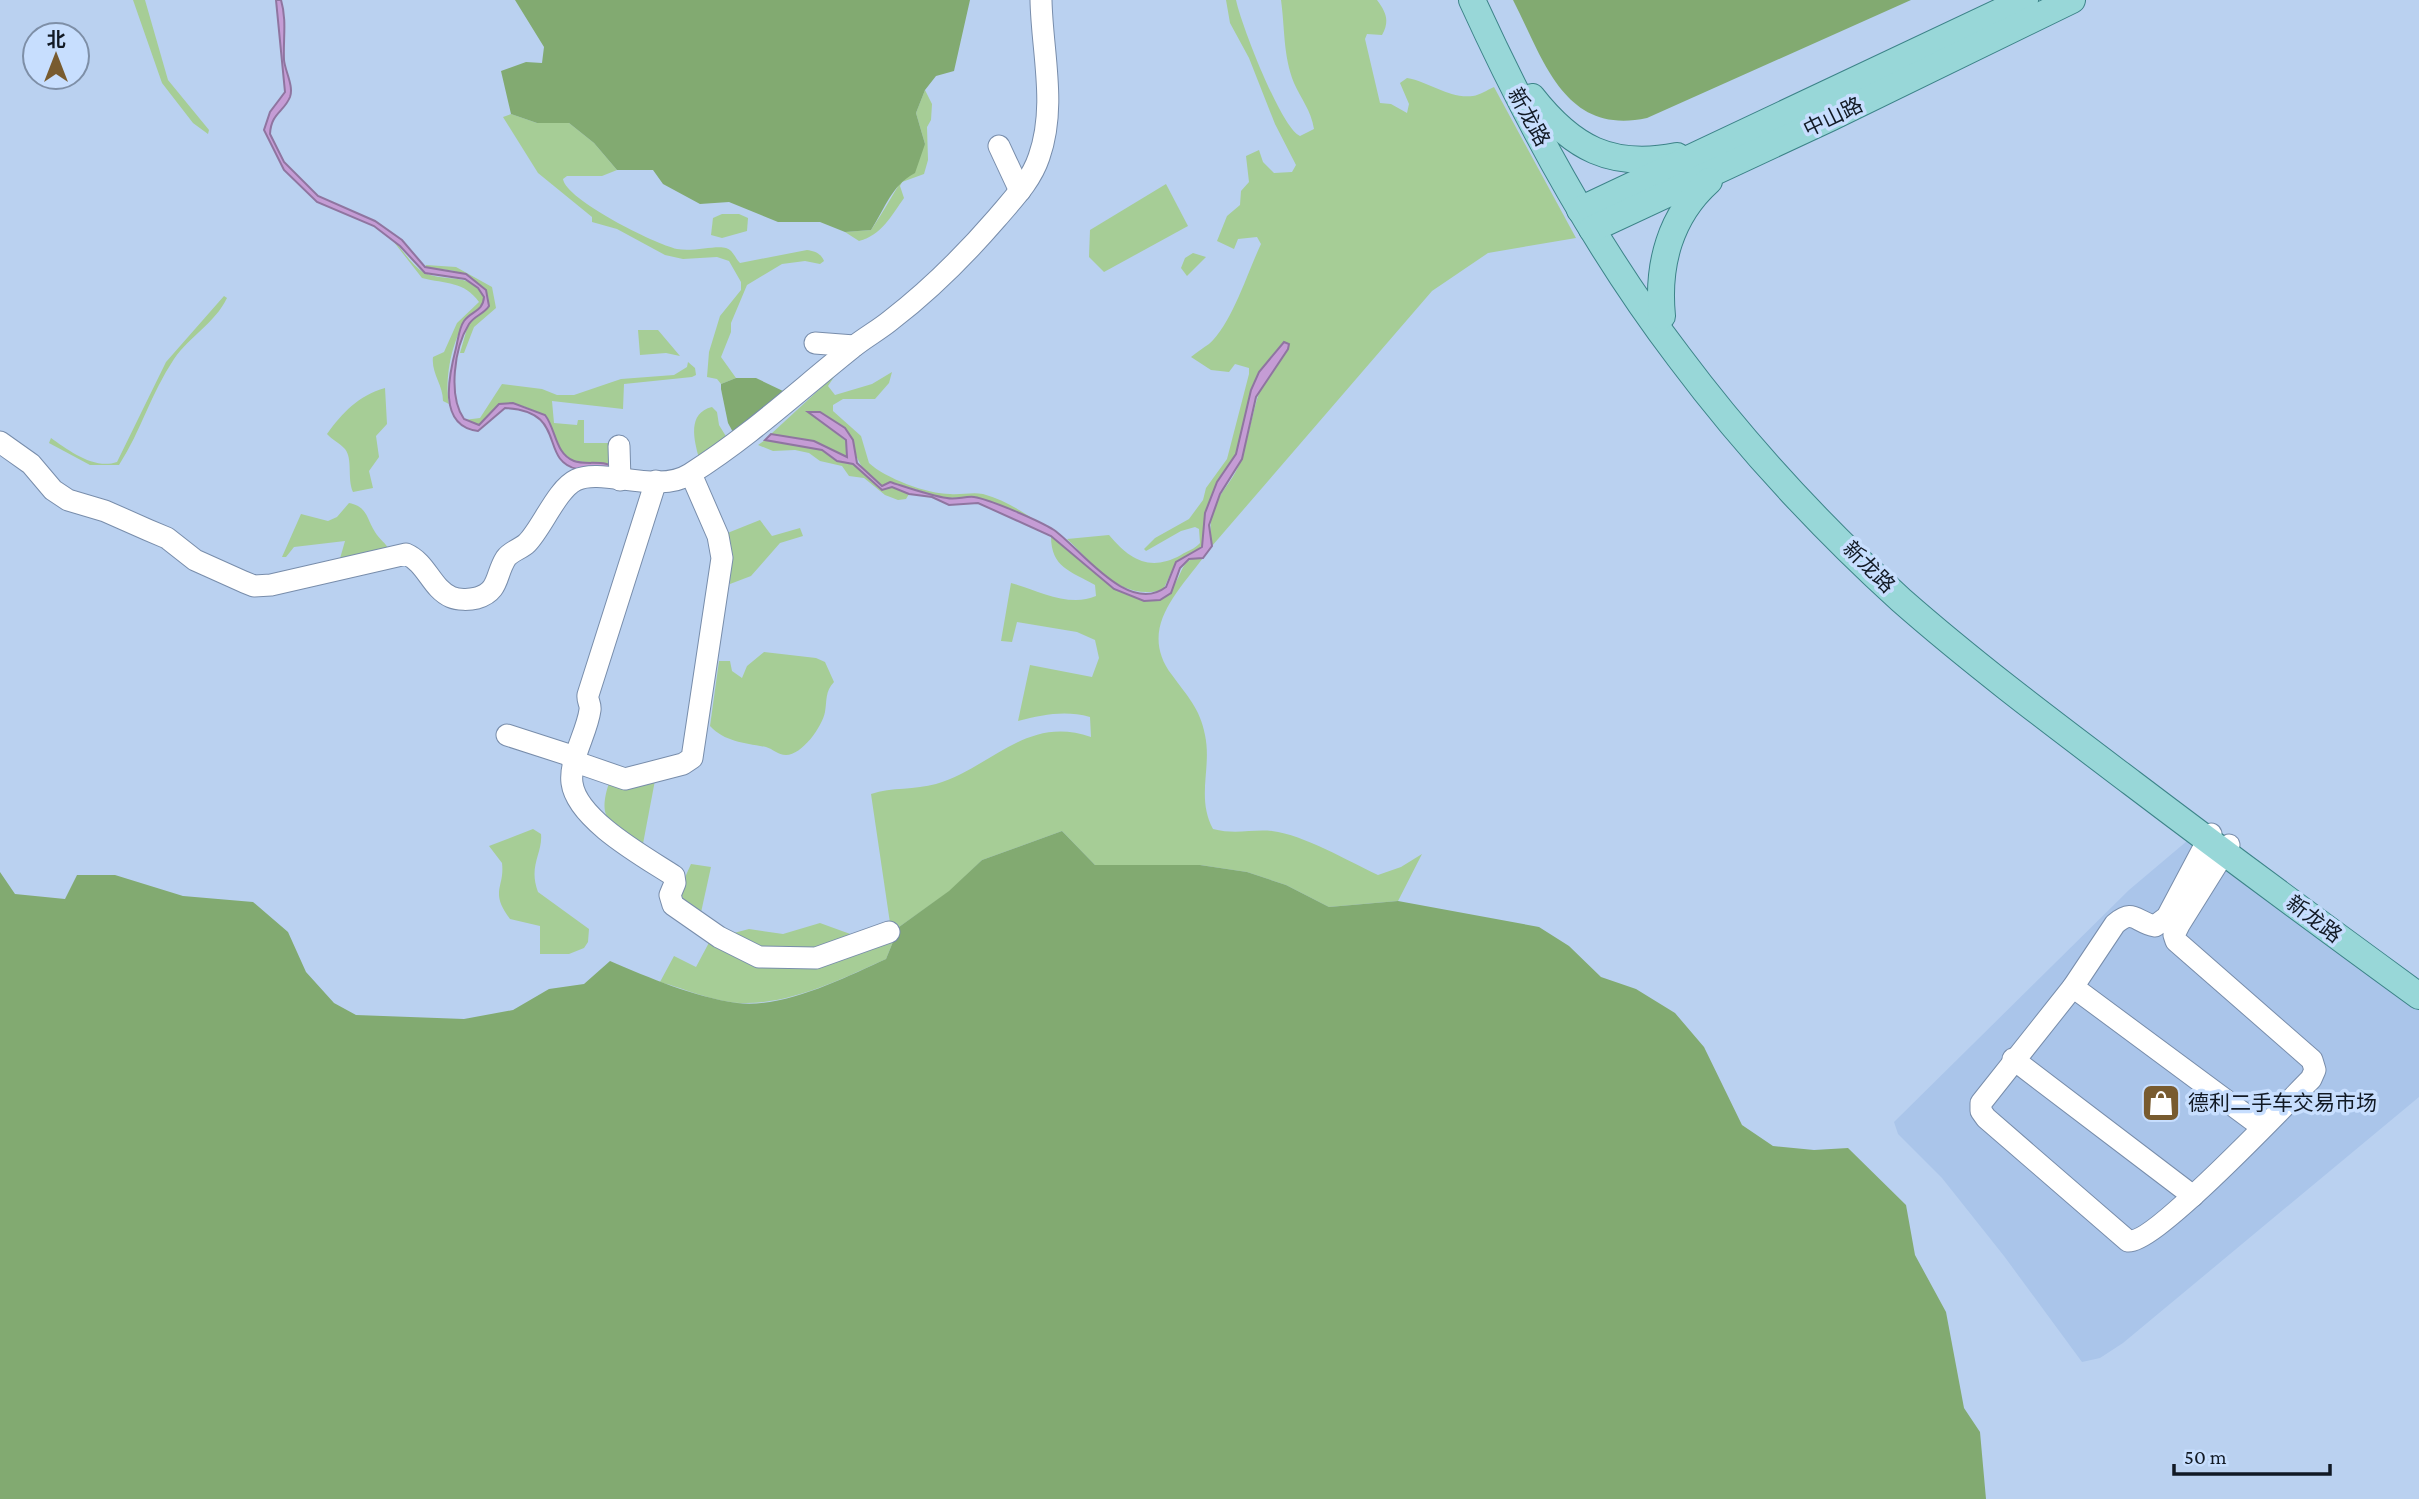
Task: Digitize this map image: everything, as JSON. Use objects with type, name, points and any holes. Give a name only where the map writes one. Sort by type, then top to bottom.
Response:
[{"type":"main road","name":"新龙路","points":[[1472,0],[1510,84],[1591,217],[1685,352],[1757,440],[1809,497],[1908,594],[2056,716],[2419,996]]},
{"type":"main road","name":"新龙路","points":[[1482,0],[1519,80],[1633,295],[1680,359],[1751,445],[1900,599],[2049,722],[2419,985]]},
{"type":"main road","name":"中山路","points":[[1718,158],[2025,0]]},
{"type":"main road","name":"中山路","points":[[1591,217],[2071,0]]},
{"type":"main road","points":[[1519,80],[1555,125],[1576,143],[1601,154],[1644,160],[1718,158]]},
{"type":"main road","points":[[1662,316],[1662,274],[1672,230],[1718,158]]},
{"type":"street","points":[[0,442],[31,464],[53,491],[68,500],[105,510],[167,538],[195,560],[254,586],[271,585],[386,556],[406,555],[420,563],[443,592],[462,599],[472,599],[492,591],[505,558],[528,542],[572,482],[589,478],[656,481],[691,474],[740,442],[950,270],[1020,191],[1039,158],[1048,116],[1041,0]]},
{"type":"street","points":[[999,146],[1020,191]]},
{"type":"street","points":[[815,343],[854,346]]},
{"type":"street","points":[[619,446],[620,480]]},
{"type":"street","points":[[507,735],[569,755],[576,762],[625,779],[684,764],[692,758],[722,558],[718,536],[691,474]]},
{"type":"street","points":[[656,481],[588,695],[591,707],[572,783],[581,804],[629,848],[674,876],[676,883],[670,895],[673,905],[738,948],[759,957],[816,958],[889,932]]},
{"type":"street","points":[[2218,843],[2174,934],[2176,941],[2312,1060],[2315,1070],[2311,1079],[2193,1196],[2142,1238],[2128,1241],[1981,1111],[1981,1104],[2013,1059],[2073,987],[2115,924],[2124,916],[2135,916],[2155,926],[2167,916],[2218,843]]},
{"type":"street","points":[[2073,987],[2262,1127]]},
{"type":"street","points":[[2013,1059],[2193,1196]]},
{"type":"shaded area","points":[[276,0],[281,0],[283,7],[284,60],[291,93],[275,117],[270,134],[284,162],[318,196],[375,221],[402,240],[425,267],[466,274],[486,290],[489,306],[469,324],[457,359],[456,398],[464,419],[479,425],[499,404],[513,403],[545,415],[559,447],[568,458],[579,462],[608,464],[615,470],[582,470],[565,464],[558,456],[546,426],[525,411],[505,408],[478,431],[465,427],[456,420],[451,410],[449,385],[459,334],[464,321],[479,309],[484,297],[478,288],[465,279],[425,273],[400,246],[374,226],[317,202],[284,170],[264,130],[270,112],[285,92]]},
{"type":"shaded area","points":[[1284,342],[1289,344],[1288,349],[1256,397],[1242,459],[1220,494],[1209,525],[1212,546],[1203,558],[1189,559],[1180,568],[1171,593],[1160,600],[1144,601],[1114,589],[1051,536],[978,503],[949,505],[932,497],[909,494],[892,487],[882,490],[853,464],[837,461],[822,450],[765,440],[771,434],[814,441],[847,457],[846,440],[808,412],[820,412],[845,428],[853,440],[857,463],[882,486],[890,482],[941,497],[974,497],[1002,506],[1054,530],[1091,564],[1121,586],[1136,593],[1151,594],[1166,587],[1176,562],[1202,547],[1205,513],[1217,482],[1236,454],[1251,390],[1259,372]]},
{"type":"shaded area","name":"德利二手车交易市场","points":[[2187,841],[2419,1006],[2419,1097],[2123,1343],[2100,1358],[2082,1362],[2004,1256],[1942,1178],[1898,1134],[1894,1122],[2129,890]]},
{"type":"green space","points":[[133,0],[145,0],[168,80],[209,130],[208,134],[193,123],[162,83]]},
{"type":"green space","points":[[515,0],[970,0],[954,71],[936,76],[925,90],[916,113],[925,144],[915,173],[894,191],[871,230],[845,232],[820,222],[778,222],[729,202],[700,204],[663,184],[653,170],[617,170],[594,143],[569,123],[537,123],[511,114],[501,71],[526,62],[542,63],[544,47]]},
{"type":"green space","points":[[1226,0],[1236,0],[1253,51],[1273,96],[1292,129],[1300,136],[1314,129],[1311,116],[1290,73],[1281,0],[1377,0],[1386,17],[1386,25],[1382,35],[1367,34],[1365,39],[1380,103],[1391,104],[1407,113],[1409,104],[1400,83],[1407,78],[1464,96],[1476,95],[1494,87],[1576,238],[1488,253],[1432,291],[1212,546],[1210,529],[1215,506],[1242,457],[1257,399],[1268,372],[1288,348],[1288,344],[1281,345],[1259,372],[1251,390],[1236,454],[1217,482],[1205,513],[1202,547],[1176,562],[1163,590],[1133,590],[1109,578],[1067,539],[1109,535],[1133,557],[1150,563],[1170,560],[1200,543],[1199,529],[1195,527],[1181,531],[1146,551],[1144,549],[1155,538],[1189,519],[1203,500],[1206,488],[1227,459],[1249,374],[1249,368],[1235,364],[1229,372],[1211,370],[1191,357],[1209,344],[1225,324],[1261,244],[1257,237],[1238,239],[1234,249],[1217,241],[1227,216],[1240,205],[1241,191],[1249,182],[1246,156],[1259,150],[1263,162],[1274,173],[1292,172],[1296,165],[1275,124],[1249,58],[1230,23]]},
{"type":"green space","points":[[1513,0],[1911,0],[1647,118],[1619,121],[1595,116],[1576,104],[1560,88],[1535,46]]},
{"type":"green space","points":[[925,90],[932,104],[931,120],[927,127],[928,160],[924,174],[902,182],[900,186],[904,198],[890,218],[880,230],[859,241],[845,232],[871,230],[925,144],[916,113]]},
{"type":"green space","points":[[511,114],[537,123],[569,123],[594,143],[617,170],[602,176],[567,176],[563,179],[568,188],[595,209],[650,239],[677,249],[726,248],[740,263],[807,250],[821,256],[824,261],[820,264],[805,261],[782,264],[747,285],[731,323],[731,332],[721,357],[736,378],[721,384],[717,379],[707,377],[709,352],[720,316],[741,290],[741,282],[729,261],[717,257],[683,259],[665,255],[617,229],[592,222],[592,217],[538,173],[503,117]]},
{"type":"green space","points":[[1166,184],[1188,226],[1104,272],[1089,257],[1090,230]]},
{"type":"green space","points":[[722,214],[739,214],[748,218],[747,231],[722,238],[711,235],[713,218]]},
{"type":"green space","points":[[390,237],[420,270],[433,276],[465,281],[478,289],[484,297],[480,307],[462,326],[454,347],[448,383],[449,404],[443,401],[433,357],[444,352],[457,323],[479,302],[461,287],[422,278]]},
{"type":"green space","points":[[1193,253],[1206,257],[1187,276],[1181,268],[1185,258]]},
{"type":"green space","points":[[425,267],[456,267],[492,287],[496,308],[474,327],[464,353],[460,353],[468,325],[489,306],[488,295],[455,271]]},
{"type":"green space","points":[[224,296],[227,298],[216,315],[174,359],[119,465],[90,465],[49,443],[51,438],[90,461],[108,464],[117,462],[166,362]]},
{"type":"green space","points":[[638,330],[658,330],[680,356],[666,353],[640,355]]},
{"type":"green space","points":[[688,362],[695,368],[696,375],[692,377],[624,384],[623,409],[552,401],[554,423],[577,425],[578,420],[584,420],[584,443],[614,443],[614,466],[570,460],[562,452],[545,415],[523,406],[499,404],[479,425],[464,420],[480,418],[502,384],[542,389],[557,395],[574,395],[621,379],[674,375],[687,367]]},
{"type":"green space","points":[[892,372],[889,383],[875,399],[843,399],[833,405],[833,411],[861,436],[869,463],[885,474],[918,488],[941,493],[979,493],[991,497],[1014,507],[1041,524],[976,497],[944,498],[894,483],[882,486],[869,476],[862,466],[842,428],[816,411],[820,420],[848,443],[849,455],[841,455],[814,441],[771,434],[836,374],[828,386],[835,395],[872,384]]},
{"type":"green space","points":[[736,378],[756,378],[783,391],[734,434],[728,423],[721,384]]},
{"type":"green space","points":[[385,388],[387,424],[376,436],[379,457],[369,471],[373,488],[353,492],[347,453],[327,434],[352,406],[367,395]]},
{"type":"green space","points":[[712,407],[717,412],[719,425],[727,438],[699,458],[694,428],[699,415]]},
{"type":"green space","points":[[765,440],[797,443],[822,450],[833,459],[853,464],[882,490],[892,487],[909,494],[906,499],[898,500],[885,495],[864,478],[849,476],[842,466],[820,461],[809,453],[795,450],[773,451],[758,445]]},
{"type":"green space","points":[[349,503],[363,510],[390,551],[339,562],[345,541],[294,547],[286,557],[282,557],[301,514],[328,521],[337,517]]},
{"type":"green space","points":[[760,520],[772,536],[800,528],[803,536],[780,543],[751,576],[730,584],[731,549],[725,534]]},
{"type":"green space","points":[[1051,536],[1114,587],[1143,599],[1160,600],[1173,587],[1188,561],[1203,558],[1172,599],[1160,628],[1159,643],[1162,659],[1192,703],[1203,726],[1207,747],[1206,805],[1213,829],[1229,832],[1285,833],[1378,875],[1401,867],[1422,854],[1398,901],[1329,907],[1286,885],[1247,872],[1200,865],[1095,865],[1062,831],[982,860],[950,891],[899,927],[890,923],[871,794],[936,784],[974,767],[1010,746],[1048,732],[1068,732],[1091,737],[1090,717],[1062,714],[1018,721],[1030,665],[1092,677],[1099,658],[1095,640],[1077,632],[1017,622],[1012,642],[1001,641],[1011,583],[1064,599],[1096,596],[1095,585],[1059,562],[1054,555]]},
{"type":"green space","points":[[764,652],[816,658],[825,662],[834,682],[828,693],[820,725],[805,745],[792,754],[783,755],[766,747],[736,741],[710,726],[719,661],[730,661],[732,671],[742,678],[747,666]]},
{"type":"green space","points":[[656,775],[642,849],[608,819],[605,812],[606,792],[611,777]]},
{"type":"green space","points":[[533,829],[541,834],[535,867],[538,892],[589,929],[588,942],[584,948],[569,954],[540,954],[540,926],[510,919],[500,902],[502,863],[489,846]]},
{"type":"green space","points":[[1062,831],[1095,865],[1200,865],[1247,872],[1286,885],[1329,907],[1398,901],[1539,927],[1569,946],[1601,977],[1636,989],[1675,1013],[1704,1047],[1742,1125],[1773,1146],[1814,1150],[1848,1148],[1906,1205],[1915,1255],[1946,1312],[1964,1408],[1980,1432],[1986,1499],[0,1499],[0,872],[15,894],[65,899],[77,875],[115,875],[183,896],[253,902],[288,932],[306,972],[334,1003],[356,1015],[464,1019],[513,1010],[549,989],[584,984],[610,961],[672,986],[721,1000],[755,1004],[793,997],[833,983],[886,959],[899,927],[949,891],[982,860]]},
{"type":"green space","points":[[691,864],[711,867],[700,917],[686,905],[682,894]]},
{"type":"green space","points":[[820,923],[853,935],[826,947],[761,951],[730,934],[749,929],[783,934]]},
{"type":"green space","points":[[899,927],[886,959],[815,989],[778,1000],[759,1003],[730,1002],[660,982],[674,956],[696,967],[712,937],[748,959],[895,933]]},
{"type":"place","name":"德利二手车交易市场","points":[[2161,1103]]}]
